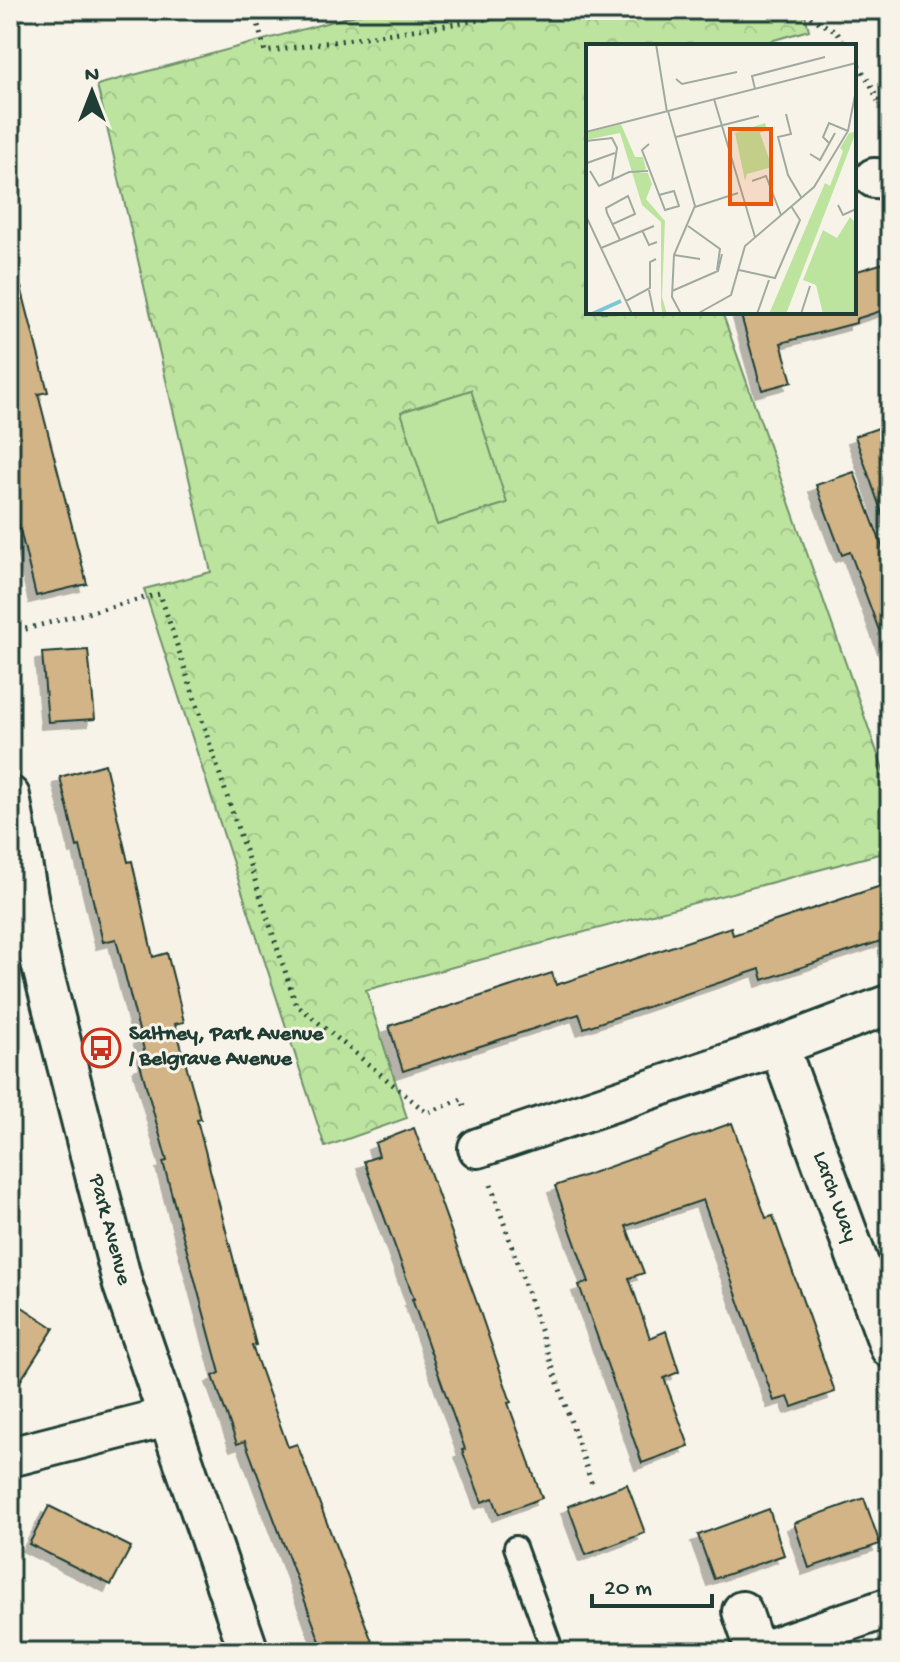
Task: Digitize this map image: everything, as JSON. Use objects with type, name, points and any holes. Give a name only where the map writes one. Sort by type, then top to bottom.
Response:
[{"type":"street","name":"Park Avenue","points":[[10,796],[23,951],[123,1285],[249,1652]]},
{"type":"street","points":[[478,1148],[779,1046],[890,1004]]},
{"type":"street","name":"Larch Way","points":[[779,1046],[890,1348]]},
{"type":"street","points":[[10,1457],[167,1417]]},
{"type":"street","points":[[742,1611],[758,1652],[890,1607]]},
{"type":"lane","points":[[515,1547],[553,1652]]},
{"type":"path","points":[[254,10],[265,52],[547,10]]},
{"type":"path","points":[[796,10],[836,31],[845,44]]},
{"type":"path","points":[[856,61],[871,85],[890,129]]},
{"type":"path","points":[[10,633],[160,594],[296,1004],[427,1113],[462,1099],[592,1484]]},
{"type":"green space","points":[[374,10],[804,10],[809,30],[760,44],[586,44],[586,314],[723,314],[890,789],[890,851],[366,990],[407,1118],[325,1147],[144,589],[211,572],[97,85]]},
{"type":"green space","points":[[471,390],[507,503],[437,525],[401,412]]},
{"type":"building","points":[[890,261],[890,308],[856,319],[856,323],[781,343],[792,382],[762,390],[741,314],[856,314],[856,271]]},
{"type":"building","points":[[21,287],[48,392],[38,394],[87,584],[36,596],[10,488],[10,288]]},
{"type":"building","points":[[890,424],[890,521],[885,522],[855,436]]},
{"type":"building","points":[[854,472],[890,567],[890,651],[887,652],[850,552],[842,555],[816,485]]},
{"type":"building","points":[[88,650],[95,719],[48,722],[42,653]]},
{"type":"building","points":[[105,764],[128,862],[132,861],[153,957],[167,953],[176,988],[184,1022],[175,1024],[256,1345],[252,1346],[288,1447],[297,1444],[376,1652],[324,1652],[245,1441],[237,1444],[213,1376],[220,1373],[163,1162],[167,1161],[140,1064],[147,1062],[116,939],[103,942],[60,777]]},
{"type":"building","points":[[890,883],[890,938],[763,980],[760,969],[584,1028],[579,1014],[403,1071],[389,1026],[552,973],[556,985],[731,927],[733,935]]},
{"type":"building","points":[[732,1123],[766,1218],[773,1216],[835,1392],[792,1407],[788,1397],[774,1401],[703,1200],[626,1226],[644,1273],[629,1278],[650,1338],[666,1331],[679,1372],[664,1378],[689,1446],[642,1463],[579,1285],[589,1282],[555,1186]]},
{"type":"building","points":[[414,1128],[542,1498],[499,1514],[493,1498],[482,1502],[462,1450],[465,1449],[364,1161],[379,1156],[375,1143]]},
{"type":"building","points":[[10,1299],[54,1328],[10,1397]]},
{"type":"building","points":[[627,1484],[645,1533],[586,1555],[568,1506]]},
{"type":"building","points":[[864,1498],[880,1544],[809,1568],[794,1523]]},
{"type":"building","points":[[49,1506],[131,1547],[111,1585],[29,1544]]},
{"type":"building","points":[[769,1509],[784,1555],[714,1579],[698,1535]]},
{"type":"place","name":"Saltney, Park Avenue / Belgrave Avenue","points":[[101,1048]]}]
